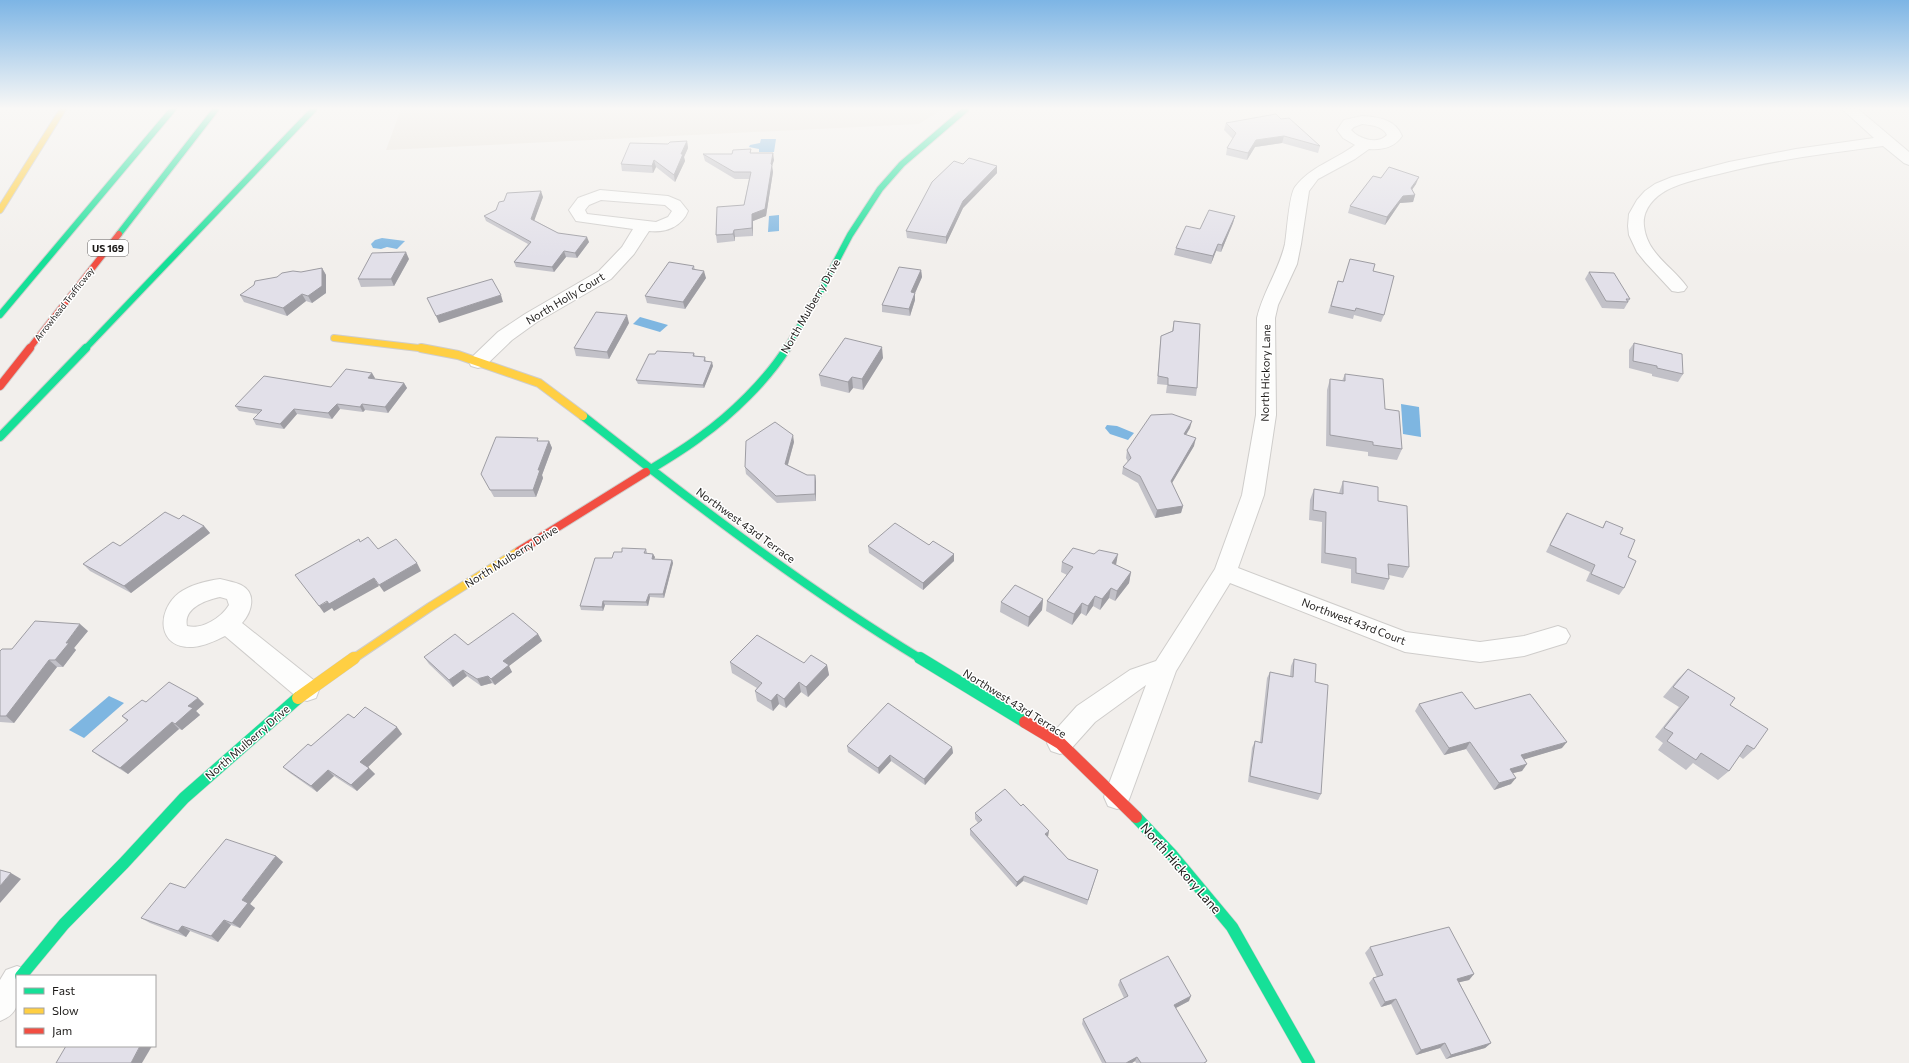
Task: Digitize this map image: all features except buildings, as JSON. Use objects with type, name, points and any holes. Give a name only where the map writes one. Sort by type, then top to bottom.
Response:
[{"type":"main road","points":[[0,210],[32,159]]},
{"type":"main road","points":[[0,315],[132,159]]},
{"type":"main road","name":"Arrowhead Trafficway","points":[[0,386],[178,159]]},
{"type":"main road","points":[[0,437],[267,159]]},
{"type":"main road","name":"North Mulberry Drive","points":[[22,975],[64,924],[124,863],[184,798],[307,690],[430,607],[701,437],[742,401],[780,359],[818,296],[850,235],[880,189],[908,159]]},
{"type":"main road","name":"Northwest 43rd Terrace","points":[[334,338],[425,348],[478,362],[539,383],[605,432],[650,469],[777,563],[865,625],[1060,743],[1117,797]]},
{"type":"main road","name":"North Hickory Lane","points":[[1117,797],[1172,855],[1232,927],[1309,1063]]},
{"type":"street","name":"North Hickory Lane","points":[[1117,797],[1165,668],[1225,572],[1253,495],[1266,415],[1266,318],[1269,305],[1288,264],[1294,244],[1301,190],[1313,176],[1345,159]]},
{"type":"street","points":[[1678,287],[1648,256],[1640,242],[1636,226],[1637,212],[1648,196],[1679,180],[1732,165],[1767,159]]},
{"type":"street","points":[[600,195],[668,201],[678,207],[679,215],[670,223],[656,227],[643,227],[582,218],[578,214],[578,210],[585,201],[600,195]]},
{"type":"street","name":"North Holly Court","points":[[478,362],[506,336],[531,318],[605,275],[628,250],[643,227]]},
{"type":"street","name":"Northwest 43rd Court","points":[[1225,572],[1405,642],[1480,652],[1524,646],[1558,636]]},
{"type":"street","points":[[226,624],[307,690]]},
{"type":"street","points":[[1060,743],[1086,714],[1110,696],[1139,677],[1165,668]]},
{"type":"street","points":[[0,1006],[16,982]]},
{"type":"water","points":[[779,215],[779,231],[768,232],[769,216]]},
{"type":"water","points":[[382,238],[405,241],[397,249],[387,247],[381,249],[373,248],[371,244],[375,240]]},
{"type":"water","points":[[640,317],[668,325],[660,332],[633,324]]},
{"type":"water","points":[[1401,404],[1419,407],[1421,437],[1403,434]]},
{"type":"water","points":[[1107,425],[1117,426],[1134,433],[1128,440],[1110,434],[1105,428]]},
{"type":"water","points":[[109,696],[124,703],[84,738],[69,730]]},
{"type":"traffic: fast","points":[[0,315],[131,159]]},
{"type":"traffic: fast","points":[[119,234],[178,159]]},
{"type":"traffic: fast","points":[[0,437],[267,159]]},
{"type":"traffic: fast","points":[[646,472],[701,437],[743,401],[780,359],[818,296],[850,235],[880,189],[908,159]]},
{"type":"traffic: fast","points":[[583,416],[650,469],[777,563],[865,625],[1025,722]]},
{"type":"traffic: fast","points":[[22,975],[64,924],[124,863],[184,798],[298,698]]},
{"type":"traffic: fast","points":[[1136,817],[1172,855],[1232,927],[1309,1063]]},
{"type":"traffic: slow","points":[[0,210],[32,159]]},
{"type":"traffic: slow","points":[[334,338],[425,348],[458,355],[539,383],[583,416]]},
{"type":"traffic: slow","points":[[298,698],[307,690],[430,607],[519,551]]},
{"type":"traffic: jam","points":[[0,386],[119,234]]},
{"type":"traffic: jam","points":[[519,551],[646,472]]},
{"type":"traffic: jam","points":[[1025,722],[1060,743],[1136,817]]}]
